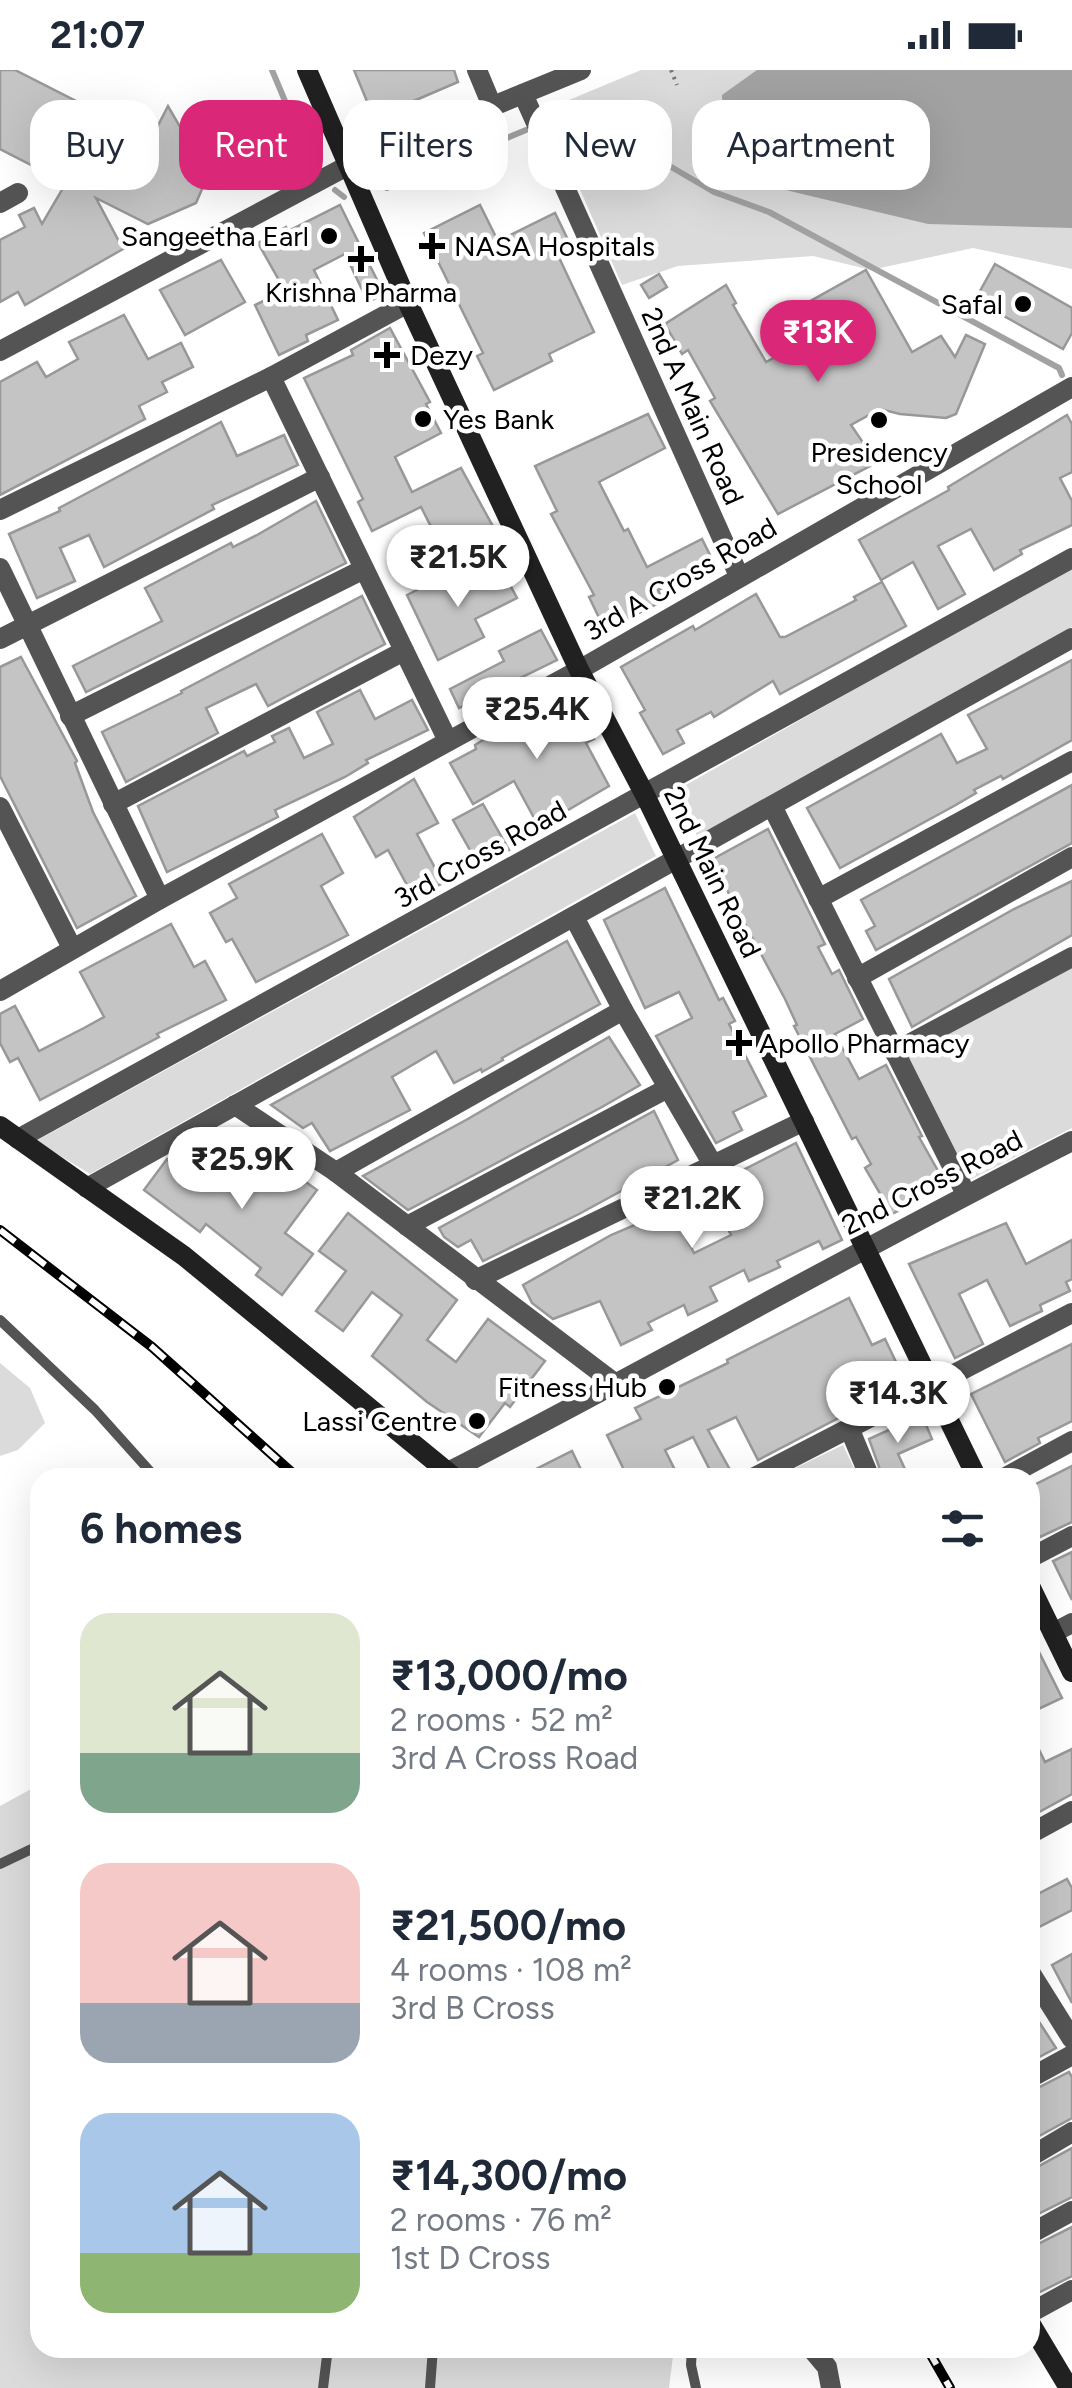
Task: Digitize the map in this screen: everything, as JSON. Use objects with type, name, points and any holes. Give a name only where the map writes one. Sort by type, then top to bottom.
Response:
[{"type":"main road","name":"2nd Main Road","points":[[307,70],[343,151]]},
{"type":"main road","name":"2nd Main Road","points":[[360,190],[408,303],[580,670],[645,795],[973,1468]]},
{"type":"main road","points":[[0,1126],[184,1256],[444,1468]]},
{"type":"main road","points":[[1040,1599],[1062,1628],[1072,1672]]},
{"type":"main road","points":[[1040,2340],[1069,2388]]},
{"type":"street","points":[[477,70],[490,100]]},
{"type":"street","points":[[508,100],[581,70]]},
{"type":"street","name":"2nd A Main Road","points":[[523,94],[739,576]]},
{"type":"street","points":[[0,351],[343,168]]},
{"type":"street","points":[[0,510],[271,377],[408,303]]},
{"type":"street","points":[[271,377],[448,741]]},
{"type":"street","name":"3rd A Cross Road","points":[[0,990],[580,670],[1072,387]]},
{"type":"street","points":[[0,639],[320,477]]},
{"type":"street","name":"3rd Cross Road","points":[[18,1139],[1072,558]]},
{"type":"street","points":[[0,568],[160,899]]},
{"type":"street","points":[[70,716],[364,569]]},
{"type":"street","points":[[87,1188],[1072,638]]},
{"type":"street","points":[[112,804],[404,650]]},
{"type":"street","points":[[818,899],[1072,761]]},
{"type":"street","points":[[772,806],[966,1194]]},
{"type":"street","points":[[0,808],[72,948]]},
{"type":"street","points":[[857,978],[1072,857]]},
{"type":"street","points":[[574,917],[712,1163]]},
{"type":"street","points":[[894,1052],[1072,957]]},
{"type":"street","points":[[336,1172],[623,1010]]},
{"type":"street","points":[[407,1226],[668,1088]]},
{"type":"street","points":[[236,1105],[336,1172],[617,1386]]},
{"type":"street","points":[[475,1280],[804,1121]]},
{"type":"street","name":"2nd Cross Road","points":[[462,1468],[865,1246],[1072,1140]]},
{"type":"street","points":[[773,1468],[1072,1313]]},
{"type":"street","points":[[850,1430],[866,1468]]},
{"type":"street","points":[[1022,1468],[1072,1441]]},
{"type":"street","points":[[1040,1553],[1072,1536]]},
{"type":"street","points":[[1040,1828],[1072,1810]]},
{"type":"street","points":[[1040,1988],[1072,2040]]},
{"type":"street","points":[[1040,2073],[1072,2055]]},
{"type":"street","points":[[1040,2151],[1072,2132]]},
{"type":"street","points":[[1040,2229],[1072,2211]]},
{"type":"street","points":[[1040,2308],[1072,2290]]},
{"type":"street","points":[[819,2358],[827,2367],[832,2388]]},
{"type":"lane","points":[[0,1320],[95,1410],[147,1468]]},
{"type":"lane","points":[[0,1864],[30,1850]]},
{"type":"lane","points":[[323,2388],[327,2358]]},
{"type":"lane","points":[[430,2388],[432,2358]]},
{"type":"lane","points":[[691,2358],[696,2388]]},
{"type":"path","points":[[671,70],[678,86]]},
{"type":"shaded area","points":[[641,70],[1072,70],[1072,269],[973,248],[871,270],[813,256],[678,266],[622,285],[580,190],[672,190],[672,100],[569,100]]},
{"type":"shaded area","points":[[757,70],[1072,70],[1072,228],[928,224],[786,190],[930,190],[930,100],[722,100],[722,95]]},
{"type":"shaded area","points":[[1072,566],[1072,627],[698,839],[677,790]]},
{"type":"shaded area","points":[[635,813],[656,856],[90,1174],[36,1141]]},
{"type":"shaded area","points":[[1072,967],[1072,1128],[968,1181],[902,1056]]},
{"type":"shaded area","points":[[0,1363],[30,1388],[45,1423],[18,1450],[0,1456]]},
{"type":"shaded area","points":[[843,1445],[854,1468],[796,1468]]},
{"type":"shaded area","points":[[30,1790],[30,2358],[673,2358],[669,2388],[0,2388],[0,1806]]},
{"type":"building","points":[[0,70],[15,70],[74,100],[30,100],[30,164],[0,149]]},
{"type":"building","points":[[354,70],[454,70],[458,82],[416,100],[366,100]]},
{"type":"building","points":[[168,106],[179,125],[179,190],[202,190],[196,203],[148,224],[96,198],[123,249],[25,305],[18,292],[0,302],[0,240],[25,227],[19,215],[34,208],[42,224],[62,190],[159,190],[159,123]]},
{"type":"building","points":[[340,205],[384,294],[368,302],[345,254],[314,270],[338,320],[306,335],[308,341],[279,355],[255,305],[285,291],[258,243]]},
{"type":"building","points":[[480,205],[498,241],[555,213],[570,244],[556,251],[594,332],[549,354],[552,361],[494,390],[477,356],[483,353],[424,233]]},
{"type":"building","points":[[221,260],[245,302],[185,335],[160,290]]},
{"type":"building","name":"Safal","points":[[995,264],[1072,308],[1072,333],[1063,349],[975,300]]},
{"type":"building","points":[[866,270],[912,352],[941,336],[955,357],[966,335],[985,344],[956,414],[946,418],[880,409],[851,425],[864,444],[870,466],[778,514],[710,401],[715,398],[688,350],[682,354],[665,324],[726,285],[736,303],[733,305],[766,362],[820,332],[805,304]]},
{"type":"building","points":[[659,274],[667,287],[649,298],[641,285]]},
{"type":"building","points":[[124,315],[148,359],[181,343],[193,367],[162,382],[167,392],[139,406],[145,419],[0,495],[0,382],[37,362],[46,377],[78,359],[69,342]]},
{"type":"building","points":[[390,328],[430,402],[426,404],[441,433],[395,457],[412,492],[461,468],[496,532],[446,556],[421,507],[372,531],[358,502],[363,499],[304,378],[353,355],[351,350]]},
{"type":"building","points":[[648,414],[665,448],[599,482],[647,567],[702,539],[714,563],[658,590],[663,601],[605,630],[589,597],[594,595],[551,514],[557,511],[535,466]]},
{"type":"building","points":[[1067,415],[1072,424],[1072,472],[1060,478],[1072,501],[1072,525],[1020,550],[1022,554],[994,570],[971,529],[938,546],[965,594],[938,609],[913,562],[881,580],[859,540],[949,490],[948,487]]},
{"type":"building","points":[[221,422],[237,456],[284,435],[298,465],[212,505],[214,509],[104,567],[89,535],[60,548],[75,581],[37,598],[9,534],[60,511],[59,508]]},
{"type":"building","points":[[316,501],[346,563],[86,692],[73,666],[162,621],[145,588],[231,543],[233,547],[257,535]]},
{"type":"building","points":[[501,568],[517,598],[475,619],[484,637],[438,660],[407,595],[449,574],[457,590]]},
{"type":"building","points":[[882,582],[906,626],[780,694],[773,681],[714,717],[711,712],[677,730],[684,743],[663,754],[621,667],[756,594],[780,637],[785,637]]},
{"type":"building","points":[[362,596],[385,644],[268,706],[256,684],[206,708],[218,733],[126,782],[102,732]]},
{"type":"building","points":[[541,630],[557,660],[459,708],[450,689],[504,661],[499,651]]},
{"type":"building","points":[[21,657],[77,761],[93,812],[136,896],[77,928],[0,776],[0,667]]},
{"type":"building","points":[[1072,660],[1072,740],[1003,779],[1001,776],[974,790],[976,793],[954,806],[840,868],[807,808],[941,734],[957,763],[987,749],[968,715]]},
{"type":"building","points":[[360,690],[375,719],[412,700],[428,730],[366,760],[368,763],[345,777],[275,810],[278,817],[167,872],[138,806],[244,751],[247,756],[275,742],[272,736],[289,728],[304,758],[333,744],[317,712]]},
{"type":"building","points":[[569,694],[594,739],[586,743],[609,786],[539,827],[514,781],[473,804],[450,763],[507,725]]},
{"type":"building","points":[[414,779],[438,823],[417,834],[443,883],[414,898],[388,850],[376,857],[354,817]]},
{"type":"building","points":[[1072,785],[1072,843],[876,950],[866,931],[875,926],[861,900]]},
{"type":"building","points":[[483,804],[509,850],[479,866],[453,820]]},
{"type":"building","points":[[768,829],[825,944],[818,947],[832,974],[839,970],[863,1019],[835,1034],[859,1079],[886,1065],[946,1185],[892,1214],[865,1168],[871,1164],[856,1137],[852,1139],[794,1026],[797,1025],[785,999],[711,860]]},
{"type":"building","points":[[322,834],[343,873],[321,886],[348,935],[256,982],[232,939],[226,942],[210,913],[237,898],[229,884]]},
{"type":"building","points":[[1072,881],[1072,935],[912,1027],[889,979]]},
{"type":"building","points":[[665,888],[719,1000],[723,998],[735,1021],[729,1024],[766,1096],[733,1112],[742,1130],[716,1143],[656,1036],[692,1018],[679,992],[645,1008],[604,920]]},
{"type":"building","points":[[171,924],[194,967],[205,961],[226,1000],[40,1100],[18,1058],[10,1062],[0,1043],[0,1014],[15,1006],[39,1051],[84,1028],[104,1017],[80,972]]},
{"type":"building","points":[[567,941],[600,1004],[482,1072],[481,1069],[454,1083],[436,1051],[392,1077],[410,1110],[330,1151],[312,1123],[303,1128],[271,1105]]},
{"type":"building","points":[[609,1037],[640,1085],[602,1107],[408,1210],[363,1176],[466,1120]]},
{"type":"building","points":[[654,1111],[678,1160],[483,1261],[471,1240],[458,1247],[444,1237],[439,1228]]},
{"type":"building","points":[[796,1143],[842,1240],[823,1249],[819,1241],[777,1261],[780,1267],[749,1281],[744,1270],[710,1287],[717,1301],[688,1315],[684,1305],[648,1323],[652,1330],[621,1345],[600,1301],[553,1319],[532,1303],[523,1285],[611,1235],[672,1209],[694,1253],[731,1235],[710,1193],[744,1176],[741,1171]]},
{"type":"building","points":[[264,1152],[317,1190],[285,1233],[313,1254],[282,1295],[256,1275],[261,1268],[206,1224],[200,1232],[144,1190],[167,1159],[174,1165],[187,1155],[234,1191]]},
{"type":"building","points":[[348,1213],[457,1300],[427,1340],[456,1362],[488,1319],[545,1361],[510,1407],[505,1403],[479,1437],[427,1402],[372,1356],[402,1315],[372,1292],[343,1331],[316,1311],[346,1271],[319,1251]]},
{"type":"building","points":[[1006,1223],[1026,1264],[1072,1240],[1072,1279],[1066,1282],[1070,1291],[1040,1305],[1042,1311],[1010,1326],[987,1280],[959,1294],[983,1344],[955,1358],[909,1264]]},
{"type":"building","points":[[849,1298],[872,1345],[885,1339],[906,1383],[848,1409],[850,1412],[758,1460],[736,1417],[708,1430],[729,1468],[709,1468],[693,1437],[665,1450],[674,1468],[623,1468],[607,1435],[641,1419],[635,1408],[728,1363],[727,1360]]},
{"type":"building","points":[[1072,1344],[1072,1421],[1038,1438],[1040,1443],[1005,1462],[971,1394]]},
{"type":"building","points":[[922,1415],[932,1439],[898,1454],[904,1468],[879,1468],[869,1439]]},
{"type":"building","points":[[572,1451],[580,1468],[538,1468]]},
{"type":"building","points":[[1072,1466],[1072,1522],[1040,1537],[1040,1482]]},
{"type":"building","points":[[1072,1552],[1072,1600],[1053,1561]]},
{"type":"building","points":[[1040,1654],[1062,1698],[1040,1708]]},
{"type":"building","points":[[1072,1749],[1072,1794],[1040,1812],[1040,1752],[1045,1762]]},
{"type":"building","points":[[1067,1879],[1072,1888],[1072,1910],[1040,1926],[1040,1893]]},
{"type":"building","points":[[1072,1954],[1072,2003],[1052,1965]]},
{"type":"building","points":[[1040,2023],[1056,2048],[1040,2057]]},
{"type":"building","points":[[1069,2072],[1072,2077],[1072,2118],[1040,2136],[1040,2087]]},
{"type":"building","points":[[1072,2148],[1072,2197],[1040,2213],[1040,2166]]},
{"type":"building","points":[[1072,2227],[1072,2276],[1040,2292],[1040,2243]]},
{"type":"waterway","points":[[272,70],[285,100]]},
{"type":"waterway","points":[[508,138],[526,130]]},
{"type":"waterway","points":[[672,167],[714,192],[769,212],[1059,368],[1062,375]]},
{"type":"waterway","points":[[335,190],[344,197]]},
{"type":"railway","points":[[0,1230],[152,1347],[287,1468]]},
{"type":"railway","points":[[933,2358],[950,2388]]},
{"type":"place","name":"Sangeetha Earl","points":[[329,236]]},
{"type":"place","name":"NASA Hospitals","points":[[432,246]]},
{"type":"place","name":"Krishna Pharma","points":[[361,259]]},
{"type":"place","name":"Safal","points":[[1023,304]]},
{"type":"place","name":"Dezy","points":[[387,355]]},
{"type":"place","name":"Yes Bank","points":[[423,419]]},
{"type":"place","name":"Presidency School","points":[[879,420]]},
{"type":"place","name":"Apollo Pharmacy","points":[[739,1043]]},
{"type":"place","name":"Fitness Hub","points":[[667,1387]]},
{"type":"place","name":"Lassi Centre","points":[[477,1421]]}]
